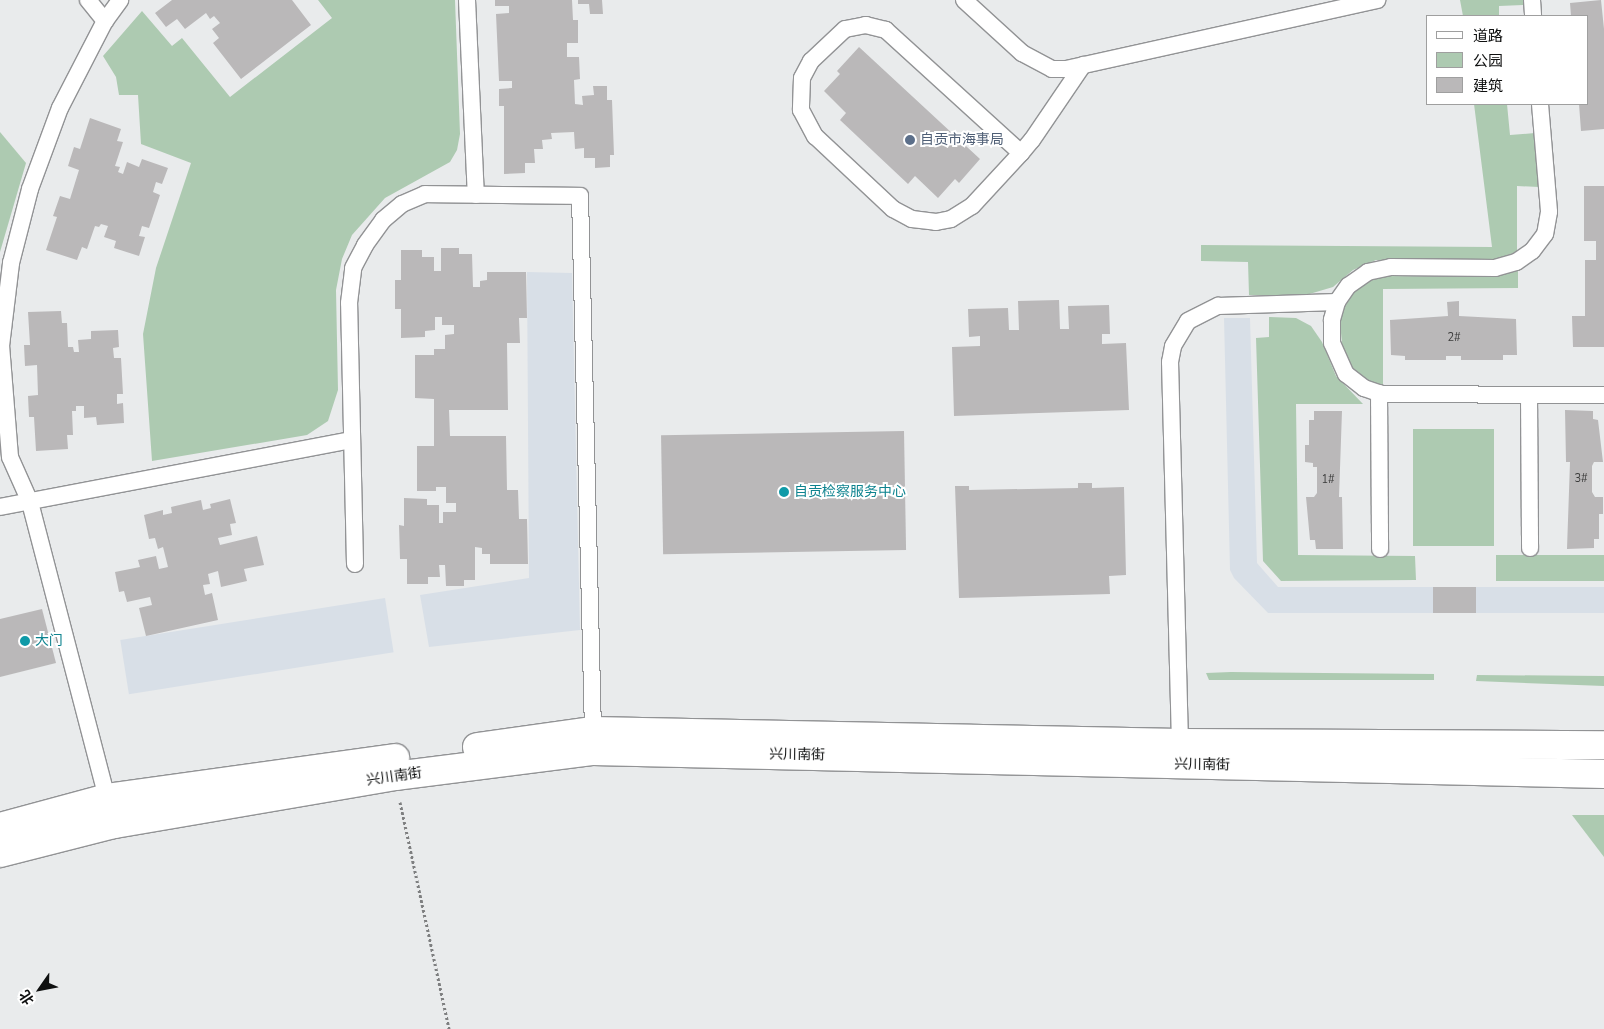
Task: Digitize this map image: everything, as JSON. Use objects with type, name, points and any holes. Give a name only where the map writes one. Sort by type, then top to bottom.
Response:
[{"type":"street","name":"兴川南街","points":[[0,826],[107,798],[593,730],[1180,743],[1604,746]]},
{"type":"street","name":"兴川南街","points":[[0,852],[114,824],[395,776],[593,751],[1604,774]]},
{"type":"lane","points":[[88,0],[105,21]]},
{"type":"lane","points":[[107,798],[30,502],[10,457],[5,420],[1,346],[11,263],[30,189],[60,108],[105,21],[120,0]]},
{"type":"lane","points":[[467,0],[476,195]]},
{"type":"lane","points":[[964,0],[1033,61],[1052,69],[1083,65],[1377,0]]},
{"type":"lane","points":[[1532,0],[1533,15]]},
{"type":"lane","points":[[1021,153],[886,30],[866,25],[845,29],[811,61],[802,78],[801,110],[815,136],[893,209],[912,220],[936,222],[964,213],[1021,153],[1083,65]]},
{"type":"lane","points":[[1540,105],[1550,212],[1545,234],[1532,251],[1516,262],[1495,268],[1378,268],[1357,278],[1336,302],[1331,332],[1339,365],[1354,382],[1379,393],[1604,395]]},
{"type":"lane","points":[[355,564],[349,303],[354,268],[383,220],[402,204],[425,194],[580,196],[593,730]]},
{"type":"lane","points":[[1180,743],[1170,362],[1173,346],[1188,321],[1218,306],[1336,302]]},
{"type":"lane","points":[[1379,393],[1380,549]]},
{"type":"lane","points":[[1529,394],[1530,548]]},
{"type":"lane","points":[[0,507],[351,440]]},
{"type":"path","points":[[395,776],[449,1029]]},
{"type":"shaded area","points":[[527,272],[572,273],[580,630],[429,647],[420,595],[529,578]]},
{"type":"shaded area","points":[[1224,318],[1250,318],[1257,563],[1278,587],[1433,587],[1434,613],[1268,613],[1234,578],[1230,570]]},
{"type":"shaded area","points":[[1476,587],[1604,587],[1604,613],[1476,613]]},
{"type":"shaded area","points":[[385,598],[394,652],[129,694],[120,640]]},
{"type":"green space","points":[[318,0],[455,0],[460,134],[457,150],[450,162],[385,198],[352,235],[342,259],[336,290],[338,390],[328,421],[307,435],[152,461],[143,334],[156,268],[191,163],[141,144],[138,95],[119,95],[116,77],[103,56],[142,11],[172,46],[182,38],[230,97],[332,18]]},
{"type":"green space","points":[[1460,0],[1523,0],[1523,5],[1499,6],[1499,15],[1463,15]]},
{"type":"green space","points":[[1474,105],[1507,105],[1510,135],[1535,133],[1539,187],[1517,186],[1517,252],[1496,259],[1376,260],[1353,270],[1333,287],[1306,295],[1249,295],[1248,262],[1201,261],[1201,245],[1492,247]]},
{"type":"green space","points":[[0,132],[26,163],[0,252]]},
{"type":"green space","points":[[1518,271],[1518,288],[1383,289],[1383,386],[1372,383],[1355,371],[1343,353],[1340,323],[1343,309],[1356,290],[1374,278],[1386,276],[1493,277]]},
{"type":"green space","points":[[1269,317],[1296,318],[1311,326],[1322,342],[1336,376],[1363,404],[1296,404],[1298,555],[1415,556],[1416,580],[1281,581],[1263,561],[1256,338],[1269,337]]},
{"type":"green space","points":[[1413,429],[1494,429],[1494,546],[1413,546]]},
{"type":"green space","points":[[1496,555],[1604,555],[1604,581],[1496,581]]},
{"type":"green space","points":[[1206,673],[1434,674],[1434,680],[1209,680]]},
{"type":"green space","points":[[1477,675],[1604,676],[1604,686],[1476,681]]},
{"type":"green space","points":[[1572,815],[1604,815],[1604,857]]},
{"type":"building","points":[[172,0],[292,0],[311,25],[241,79],[213,43],[219,38],[212,29],[220,23],[214,16],[210,19],[206,13],[185,29],[177,19],[166,27],[155,13]]},
{"type":"building","points":[[495,0],[572,0],[573,20],[578,20],[578,43],[567,43],[567,57],[579,57],[580,79],[574,80],[575,104],[583,105],[582,96],[594,95],[593,86],[607,86],[607,100],[612,100],[614,155],[610,155],[610,167],[595,168],[595,158],[584,158],[584,148],[575,149],[574,132],[551,133],[552,139],[542,140],[543,149],[534,149],[535,163],[525,163],[525,173],[504,174],[504,106],[499,106],[499,89],[512,88],[512,81],[499,81],[496,14],[509,13],[509,6],[495,6]]},
{"type":"building","points":[[578,0],[602,0],[603,14],[590,14],[589,4],[578,4]]},
{"type":"building","points":[[1601,0],[1604,29],[1604,129],[1581,131],[1579,105],[1589,105],[1589,15],[1571,15],[1570,3]]},
{"type":"building","name":"自贡市海事局","points":[[859,47],[980,159],[959,183],[955,179],[938,198],[915,176],[908,184],[840,120],[846,113],[824,91],[840,74],[837,71]]},
{"type":"building","points":[[90,118],[121,129],[117,141],[123,142],[115,166],[120,167],[118,172],[123,174],[127,162],[139,167],[142,159],[168,168],[162,184],[156,182],[153,192],[160,195],[149,228],[142,226],[139,236],[145,237],[139,256],[114,248],[116,241],[104,237],[108,226],[101,224],[99,227],[95,226],[87,249],[82,247],[77,260],[46,250],[57,217],[53,216],[60,196],[70,199],[79,170],[68,166],[74,147],[80,149]]},
{"type":"building","points":[[1584,186],[1604,186],[1604,347],[1573,347],[1572,316],[1585,316],[1585,260],[1596,260],[1596,241],[1584,241]]},
{"type":"building","points":[[441,248],[459,248],[459,254],[472,254],[473,287],[480,287],[480,281],[487,280],[487,272],[526,272],[527,318],[519,318],[520,343],[507,343],[508,410],[449,410],[450,436],[506,436],[507,490],[518,490],[519,519],[527,519],[528,564],[490,564],[490,554],[482,554],[482,548],[475,547],[475,580],[464,580],[464,586],[446,586],[445,565],[439,565],[440,577],[428,577],[428,584],[407,584],[407,559],[400,559],[399,525],[404,526],[404,498],[427,499],[427,505],[439,505],[439,523],[443,523],[443,512],[456,512],[456,503],[446,503],[446,487],[436,487],[436,491],[417,491],[417,446],[434,446],[434,399],[415,398],[415,355],[434,355],[434,349],[445,349],[445,335],[454,334],[454,325],[442,325],[442,317],[435,317],[435,330],[425,331],[425,337],[401,338],[401,309],[395,309],[395,280],[401,280],[401,250],[422,250],[422,257],[434,257],[434,271],[441,271]]},
{"type":"building","points":[[1059,300],[1060,329],[1069,329],[1068,306],[1109,305],[1110,334],[1102,334],[1102,344],[1126,343],[1129,410],[954,416],[952,347],[980,346],[980,336],[969,337],[968,309],[1008,308],[1009,330],[1019,330],[1018,301]]},
{"type":"building","points":[[1459,301],[1459,316],[1516,319],[1517,355],[1503,355],[1503,360],[1461,360],[1461,356],[1446,356],[1446,360],[1405,360],[1405,356],[1391,355],[1390,320],[1448,316],[1447,302]]},
{"type":"building","points":[[61,311],[62,323],[67,323],[68,347],[73,347],[74,352],[79,352],[78,340],[91,339],[91,331],[118,330],[119,347],[113,348],[114,358],[121,358],[123,394],[117,394],[117,404],[123,403],[124,423],[97,425],[96,417],[84,418],[84,406],[76,406],[76,411],[72,411],[73,435],[67,435],[68,449],[36,451],[34,417],[29,417],[28,396],[38,395],[37,365],[25,366],[24,345],[30,345],[28,312]]},
{"type":"building","points":[[1565,410],[1593,411],[1593,419],[1598,420],[1603,462],[1594,462],[1592,466],[1592,492],[1595,497],[1603,497],[1603,514],[1599,514],[1599,539],[1594,539],[1594,548],[1567,549],[1570,462],[1566,462]]},
{"type":"building","points":[[1314,411],[1342,411],[1339,497],[1342,497],[1343,549],[1316,549],[1315,540],[1310,540],[1306,497],[1314,497],[1317,493],[1317,467],[1313,467],[1313,463],[1305,462],[1305,445],[1309,445],[1309,420],[1314,420]]},
{"type":"building","name":"自贡检察服务中心","points":[[904,431],[906,550],[663,554],[661,435]]},
{"type":"building","points":[[1078,483],[1092,483],[1092,488],[1124,487],[1126,575],[1109,576],[1110,594],[959,598],[955,486],[969,486],[969,490],[1078,488]]},
{"type":"building","points":[[230,499],[236,523],[230,524],[232,535],[218,538],[220,545],[257,536],[264,565],[244,569],[247,581],[221,587],[218,571],[208,574],[210,584],[203,585],[205,595],[212,593],[218,620],[146,636],[139,608],[152,605],[150,597],[127,602],[124,591],[119,592],[115,572],[140,567],[138,560],[156,556],[159,569],[168,567],[163,547],[158,549],[155,538],[149,539],[144,515],[163,510],[163,515],[172,513],[171,507],[201,500],[203,510],[211,508],[210,504]]},
{"type":"building","points":[[1433,587],[1476,587],[1476,613],[1433,613]]},
{"type":"building","name":"大门","points":[[42,609],[56,663],[0,677],[0,619]]},
{"type":"place","name":"自贡市海事局","points":[[910,140]]},
{"type":"place","name":"自贡检察服务中心","points":[[784,492]]},
{"type":"place","name":"大门","points":[[25,641]]}]
